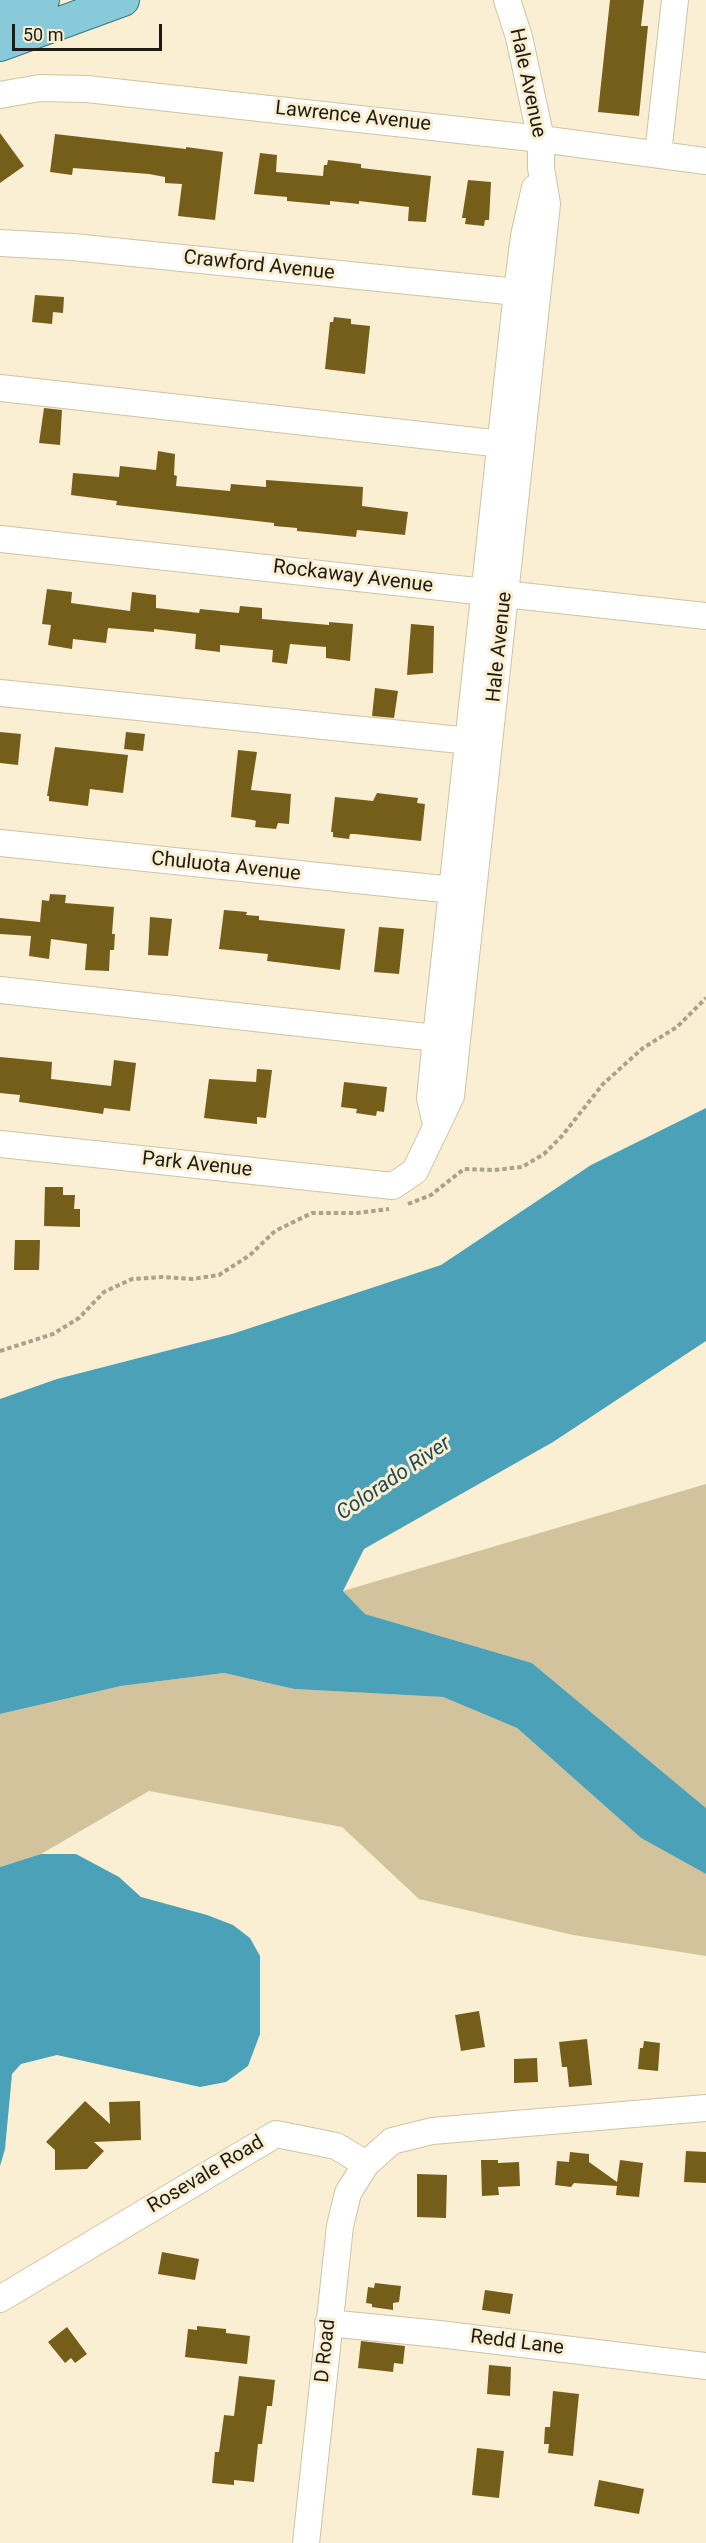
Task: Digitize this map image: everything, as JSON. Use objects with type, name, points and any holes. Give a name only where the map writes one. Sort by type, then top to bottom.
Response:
[{"type":"main road","points":[[0,17],[43,0]]},
{"type":"main road","points":[[0,45],[123,0]]},
{"type":"street","name":"Hale Avenue","points":[[393,1186],[415,1171],[451,1096],[496,593],[547,204],[541,168],[541,139],[519,37],[507,0]]},
{"type":"street","points":[[658,154],[675,0]]},
{"type":"street","name":"Lawrence Avenue","points":[[0,95],[40,88],[87,89],[541,139],[706,161]]},
{"type":"street","name":"Hale Avenue","points":[[436,1124],[430,1098],[470,741],[496,593],[502,444],[517,292],[524,236],[541,168]]},
{"type":"street","name":"Crawford Avenue","points":[[0,243],[73,247],[517,292]]},
{"type":"street","points":[[0,388],[502,444]]},
{"type":"street","name":"Rockaway Avenue","points":[[0,539],[706,616]]},
{"type":"street","points":[[0,693],[470,741]]},
{"type":"street","name":"Chuluota Avenue","points":[[0,843],[453,890]]},
{"type":"street","points":[[0,990],[436,1038]]},
{"type":"street","name":"Park Avenue","points":[[0,1144],[393,1186]]},
{"type":"street","points":[[366,2164],[392,2141],[432,2131],[706,2108]]},
{"type":"street","name":"Rosevale Road","points":[[0,2299],[276,2134],[336,2146],[366,2164]]},
{"type":"street","name":"D Road","points":[[306,2543],[340,2226],[348,2193],[366,2164]]},
{"type":"street","name":"Redd Lane","points":[[328,2323],[706,2366]]},
{"type":"path","points":[[0,1351],[53,1334]]},
{"type":"shaded area","points":[[706,1484],[706,1808],[532,1663],[365,1614],[343,1591]]},
{"type":"shaded area","points":[[224,1673],[294,1689],[443,1697],[517,1728],[641,1838],[706,1874],[706,1956],[573,1935],[419,1899],[342,1827],[149,1791],[41,1854],[0,1867],[0,1714],[121,1686]]},
{"type":"water","name":"Colorado River","points":[[706,1108],[706,1341],[553,1442],[364,1549],[343,1591],[365,1614],[532,1663],[706,1808],[706,1874],[641,1838],[517,1728],[443,1697],[294,1689],[224,1673],[121,1686],[0,1714],[0,1399],[57,1379],[232,1334],[441,1265],[591,1165]]},
{"type":"water","points":[[41,1854],[76,1854],[119,1877],[141,1897],[207,1915],[233,1925],[250,1938],[260,1956],[260,2034],[248,2066],[226,2082],[200,2087],[57,2055],[21,2064],[12,2074],[5,2149],[0,2166],[0,1867]]},
{"type":"building","points":[[610,0],[644,0],[641,26],[648,26],[639,116],[598,112]]},
{"type":"building","points":[[0,133],[24,166],[0,183]]},
{"type":"building","points":[[55,134],[223,152],[215,220],[178,216],[182,184],[165,183],[165,177],[73,168],[72,175],[50,172]]},
{"type":"building","points":[[260,153],[277,155],[276,172],[323,176],[324,165],[327,165],[328,160],[361,164],[361,168],[431,176],[426,222],[408,221],[409,207],[359,201],[359,204],[330,201],[330,205],[287,201],[287,197],[254,194]]},
{"type":"building","points":[[468,180],[491,182],[489,220],[485,220],[484,226],[465,224],[466,218],[462,218]]},
{"type":"building","points":[[35,295],[64,297],[63,313],[53,312],[52,324],[32,322]]},
{"type":"building","points":[[334,317],[351,319],[351,324],[370,326],[365,374],[325,369],[330,322],[333,322]]},
{"type":"building","points":[[44,408],[62,410],[60,445],[39,443]]},
{"type":"building","points":[[158,451],[175,454],[176,486],[230,491],[231,484],[266,487],[266,480],[363,487],[362,506],[408,512],[405,535],[357,530],[356,537],[297,531],[297,528],[274,526],[274,523],[116,505],[117,501],[71,495],[73,473],[119,477],[120,466],[156,470]]},
{"type":"building","points":[[47,589],[72,592],[71,603],[130,611],[132,592],[156,595],[156,608],[199,613],[200,609],[239,613],[240,606],[262,608],[262,619],[329,625],[329,622],[353,624],[350,661],[326,658],[326,647],[290,644],[287,664],[272,662],[273,650],[220,645],[220,652],[195,649],[196,634],[154,629],[154,632],[108,628],[106,643],[73,639],[72,649],[48,645],[51,625],[42,624]]},
{"type":"building","points":[[411,624],[434,626],[433,673],[407,675]]},
{"type":"building","points":[[375,688],[398,691],[394,718],[372,716]]},
{"type":"building","points":[[0,732],[21,734],[18,765],[0,763]]},
{"type":"building","points":[[126,732],[145,734],[143,751],[124,749]]},
{"type":"building","points":[[55,747],[128,755],[123,793],[90,789],[88,806],[49,801],[49,796],[47,796]]},
{"type":"building","points":[[238,750],[257,752],[251,790],[291,794],[289,824],[278,823],[276,829],[255,827],[256,821],[231,817]]},
{"type":"building","points":[[377,793],[418,798],[417,803],[425,804],[421,841],[355,834],[350,834],[349,839],[333,837],[333,832],[331,832],[335,797],[373,801]]},
{"type":"building","points":[[50,894],[66,895],[65,903],[114,907],[112,934],[115,934],[114,950],[110,950],[109,971],[85,970],[87,944],[51,939],[49,959],[29,956],[31,936],[0,934],[0,918],[40,922],[42,900],[49,901]]},
{"type":"building","points":[[224,910],[247,912],[246,915],[259,916],[259,920],[345,929],[340,970],[267,961],[268,954],[219,949]]},
{"type":"building","points":[[150,917],[172,919],[168,956],[148,955]]},
{"type":"building","points":[[379,927],[404,929],[399,974],[374,972]]},
{"type":"building","points":[[0,1057],[52,1062],[51,1079],[111,1086],[114,1060],[136,1063],[130,1111],[104,1108],[103,1114],[19,1102],[20,1095],[0,1093]]},
{"type":"building","points":[[257,1069],[272,1070],[266,1118],[257,1117],[257,1124],[204,1118],[209,1079],[256,1082]]},
{"type":"building","points":[[344,1082],[387,1087],[384,1112],[377,1111],[376,1116],[356,1113],[357,1109],[341,1107]]},
{"type":"building","points":[[45,1187],[63,1187],[63,1195],[75,1195],[74,1209],[80,1209],[80,1227],[44,1226]]},
{"type":"building","points":[[15,1240],[40,1240],[39,1270],[14,1270]]},
{"type":"building","points":[[479,2011],[485,2047],[461,2051],[455,2015]]},
{"type":"building","points":[[587,2039],[592,2085],[569,2087],[567,2067],[562,2067],[559,2042]]},
{"type":"building","points":[[644,2041],[660,2043],[658,2071],[638,2069],[640,2048],[643,2048]]},
{"type":"building","points":[[537,2058],[538,2082],[514,2083],[514,2059]]},
{"type":"building","points":[[85,2101],[110,2124],[109,2102],[140,2101],[141,2140],[94,2142],[104,2151],[87,2169],[55,2170],[55,2150],[46,2142]]},
{"type":"building","points":[[686,2151],[706,2152],[706,2183],[684,2182]]},
{"type":"building","points":[[570,2152],[589,2154],[589,2162],[617,2182],[620,2160],[643,2163],[639,2197],[616,2195],[617,2186],[574,2183],[571,2187],[555,2185],[557,2161],[569,2162]]},
{"type":"building","points":[[481,2160],[498,2160],[498,2163],[519,2162],[520,2186],[498,2187],[499,2195],[482,2196]]},
{"type":"building","points":[[417,2174],[447,2175],[446,2218],[417,2217]]},
{"type":"building","points":[[162,2252],[199,2259],[195,2280],[158,2274]]},
{"type":"building","points":[[375,2283],[401,2286],[399,2302],[393,2303],[393,2310],[372,2307],[372,2304],[366,2303],[368,2287],[374,2288]]},
{"type":"building","points":[[485,2290],[513,2294],[510,2314],[482,2310]]},
{"type":"building","points":[[197,2326],[226,2329],[226,2333],[250,2336],[247,2364],[185,2357],[188,2329],[197,2330]]},
{"type":"building","points":[[67,2327],[87,2354],[75,2363],[71,2358],[65,2363],[48,2342]]},
{"type":"building","points":[[361,2341],[405,2346],[403,2364],[394,2363],[393,2372],[358,2368]]},
{"type":"building","points":[[489,2365],[511,2367],[510,2396],[487,2394]]},
{"type":"building","points":[[239,2376],[275,2380],[272,2406],[267,2406],[262,2444],[258,2444],[254,2482],[234,2480],[234,2485],[212,2483],[215,2452],[219,2452],[224,2415],[234,2416]]},
{"type":"building","points":[[553,2391],[579,2394],[573,2456],[548,2453],[549,2444],[544,2444],[545,2427],[550,2427]]},
{"type":"building","points":[[477,2448],[504,2451],[499,2498],[472,2495]]},
{"type":"building","points":[[599,2480],[644,2489],[639,2514],[594,2506]]}]
